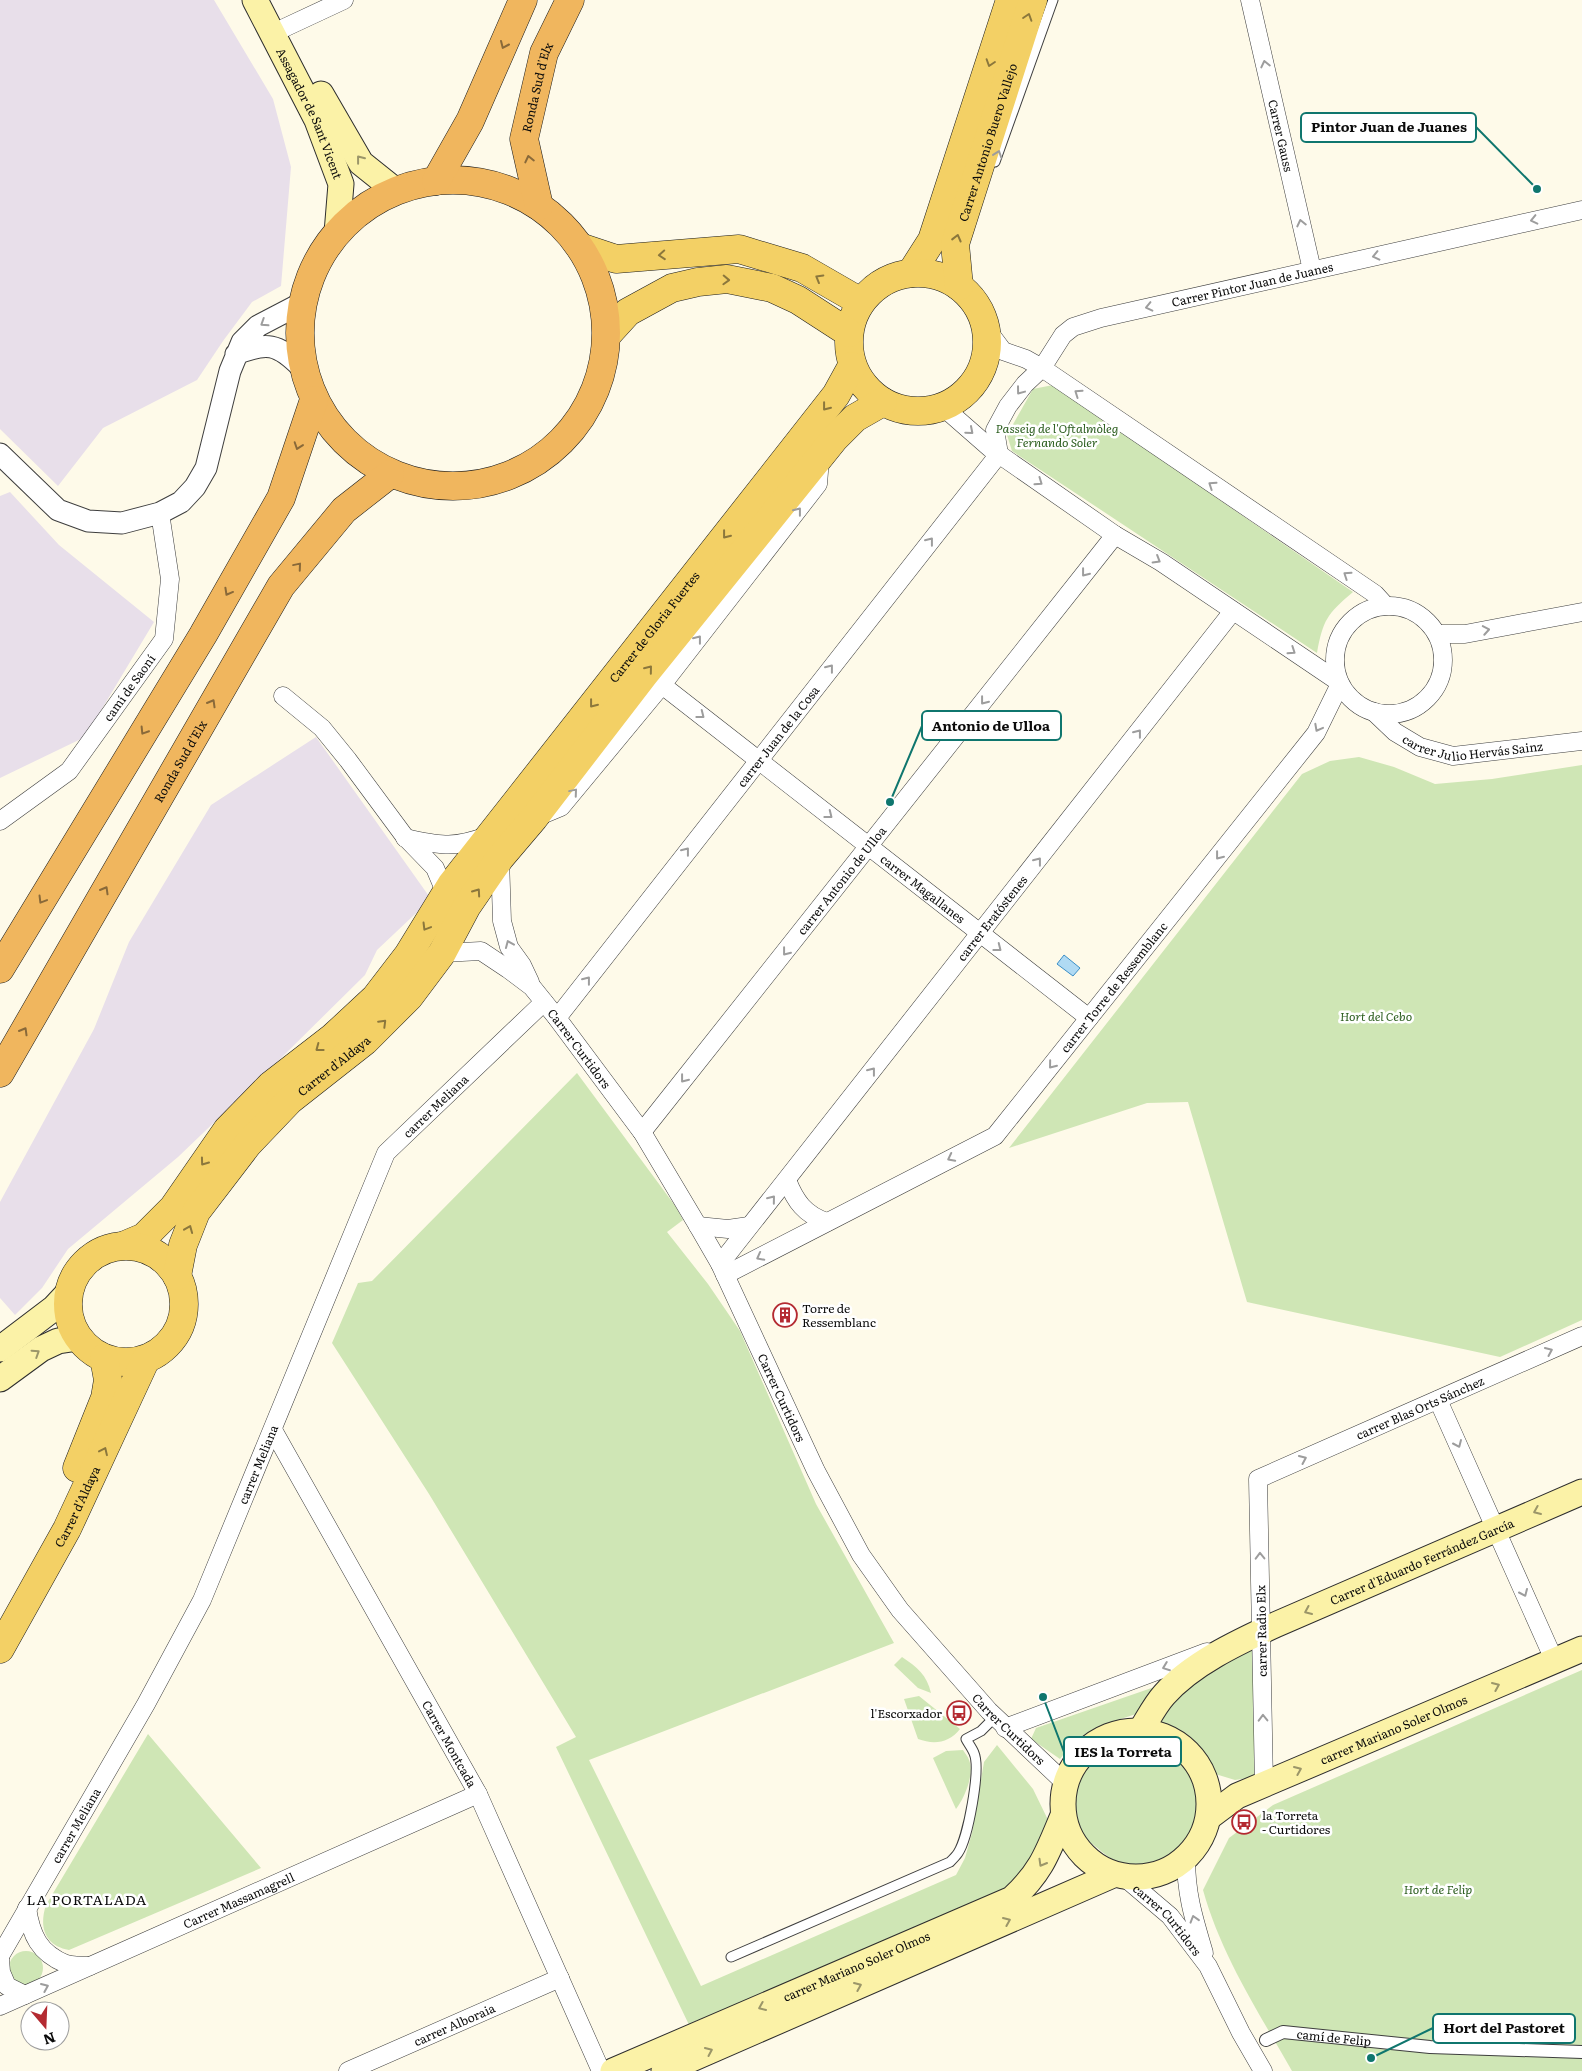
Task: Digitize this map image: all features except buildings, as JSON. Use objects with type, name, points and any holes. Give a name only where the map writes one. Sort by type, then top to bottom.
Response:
[{"type":"highway","points":[[436,181],[470,121],[523,0]]},
{"type":"highway","name":"Ronda Sud d'Elx","points":[[540,206],[524,139],[544,53],[570,0]]},
{"type":"highway","points":[[436,181],[473,181],[508,190],[540,206],[562,225],[580,247],[600,288],[607,335],[598,384],[586,406],[573,428],[536,462],[490,483],[439,486],[390,474],[346,444],[314,400],[301,367],[299,344],[302,303],[315,266],[337,233],[364,208],[396,191],[416,184],[436,181]]},
{"type":"highway","points":[[0,969],[203,636],[281,498],[314,400]]},
{"type":"highway","name":"Ronda Sud d'Elx","points":[[0,1073],[281,586],[344,510],[390,474]]},
{"type":"main road","name":"Assagador de Sant Vicent","points":[[255,0],[279,32],[361,163],[396,191]]},
{"type":"main road","name":"Assagador de Sant Vicent","points":[[264,0],[317,120],[341,184],[337,233]]},
{"type":"main road","name":"Carrer Antonio Buero Vallejo","points":[[911,273],[932,240],[1010,0]]},
{"type":"main road","name":"Carrer Antonio Buero Vallejo","points":[[959,286],[955,244],[974,201],[1033,0]]},
{"type":"main road","points":[[580,247],[616,258],[739,249],[802,268],[861,302]]},
{"type":"main road","points":[[911,273],[936,275],[959,286],[976,304],[985,327],[986,351],[978,374],[963,394],[942,406],[922,411],[902,409],[883,402],[864,386],[852,366],[849,333],[861,302],[883,282],[911,273]]},
{"type":"main road","points":[[607,335],[628,312],[672,288],[698,282],[727,279],[772,288],[798,300],[849,333]]},
{"type":"main road","name":"Carrer de Gloria Fuertes","points":[[495,847],[836,394],[852,366]]},
{"type":"main road","name":"Carrer de Gloria Fuertes","points":[[449,889],[495,847],[534,818],[647,672],[820,459],[855,418],[883,402]]},
{"type":"main road","name":"Carrer d'Aldaya","points":[[178,1276],[183,1245],[196,1212],[248,1144],[290,1100],[366,1040],[410,997],[442,953],[495,847]]},
{"type":"main road","name":"Carrer d'Aldaya","points":[[125,1245],[144,1237],[173,1208],[227,1130],[271,1084],[334,1037],[375,998],[408,955],[449,889]]},
{"type":"main road","points":[[125,1245],[141,1247],[156,1253],[168,1263],[178,1276],[183,1291],[184,1308],[181,1324],[173,1339],[161,1351],[146,1358],[132,1362],[118,1362],[104,1358],[89,1350],[78,1338],[70,1324],[67,1309],[68,1293],[73,1278],[88,1259],[109,1247],[125,1245]]},
{"type":"main road","points":[[0,1349],[54,1308],[68,1293]]},
{"type":"main road","points":[[0,1380],[41,1349],[58,1341],[78,1338]]},
{"type":"main road","name":"Carrer d'Aldaya","points":[[0,1619],[67,1492],[105,1398],[108,1380],[104,1358]]},
{"type":"main road","name":"Carrer d'Aldaya","points":[[0,1649],[67,1529],[146,1358]]},
{"type":"main road","name":"Carrer d'Eduardo Ferrández García","points":[[1141,1730],[1164,1695],[1196,1667],[1261,1632],[1582,1492]]},
{"type":"main road","name":"carrer Mariano Soler Olmos","points":[[1209,1817],[1237,1796],[1582,1649]]},
{"type":"main road","points":[[1131,1730],[1141,1730],[1164,1736],[1187,1750],[1202,1771],[1209,1795],[1209,1817],[1202,1837],[1186,1858],[1159,1875],[1118,1876],[1088,1861],[1071,1841],[1062,1818],[1064,1782],[1070,1769],[1090,1745],[1131,1730]]},
{"type":"main road","name":"carrer Mariano Soler Olmos","points":[[613,2071],[1012,1899],[1028,1884],[1044,1862],[1062,1818]]},
{"type":"main road","name":"carrer Mariano Soler Olmos","points":[[664,2071],[1118,1876]]},
{"type":"street","points":[[279,32],[344,0]]},
{"type":"street","name":"Carrer Gauss","points":[[1250,0],[1312,270]]},
{"type":"street","name":"Carrer Pintor Juan de Juanes","points":[[999,454],[995,430],[1008,406],[1025,384],[1042,368],[1063,335],[1073,327],[1101,318],[1582,210]]},
{"type":"street","points":[[0,454],[58,510],[80,519],[122,524],[160,513],[181,502],[195,487],[206,468],[236,354],[242,342],[258,326],[302,303]]},
{"type":"street","points":[[985,327],[1003,351],[1026,359],[1042,368],[1375,594],[1385,605]]},
{"type":"street","points":[[236,354],[252,348],[266,346],[286,352],[301,367]]},
{"type":"street","points":[[942,406],[999,454],[1115,535],[1161,562],[1340,683],[1354,701],[1374,712],[1397,714],[1418,706],[1436,687],[1443,670],[1444,652],[1437,634],[1419,614],[1402,607],[1377,606],[1360,614],[1342,632],[1335,654],[1340,683]]},
{"type":"street","name":"carrer Juan de la Cosa","points":[[557,1018],[758,759],[999,454]]},
{"type":"street","name":"Carrer de Gloria Fuertes","points":[[534,818],[561,807],[662,685],[818,484],[820,459]]},
{"type":"street","name":"camí de Saoní","points":[[0,821],[69,771],[164,639],[170,579],[160,513]]},
{"type":"street","name":"carrer Antonio de Ulloa","points":[[642,1132],[1115,535]]},
{"type":"street","name":"carrer Eratóstenes","points":[[722,1270],[749,1226],[981,934],[1233,611]]},
{"type":"street","points":[[1437,634],[1465,634],[1582,612]]},
{"type":"street","name":"carrer Torre de Ressemblanc","points":[[722,1270],[826,1222],[995,1136],[1316,733],[1340,683]]},
{"type":"street","name":"carrer Magallanes","points":[[662,685],[1089,1018]]},
{"type":"street","points":[[283,696],[322,728],[405,837],[435,868],[449,889]]},
{"type":"street","name":"carrer Julio Hervás Sainz","points":[[1374,712],[1395,732],[1420,747],[1453,756],[1582,741]]},
{"type":"street","points":[[405,837],[439,845],[465,844],[495,847]]},
{"type":"street","name":"Carrer Curtidors","points":[[495,847],[502,921],[509,947],[522,965],[532,987],[642,1132],[698,1226],[722,1270],[816,1471],[861,1555],[900,1610],[1000,1722],[1064,1782]]},
{"type":"street","name":"Carrer Curtidors","points":[[442,953],[481,951],[532,987]]},
{"type":"street","name":"carrer Meliana","points":[[0,1957],[146,1704],[202,1600],[386,1153],[544,1002]]},
{"type":"street","points":[[787,1180],[792,1194],[800,1206],[813,1218],[826,1222]]},
{"type":"street","points":[[698,1226],[728,1229],[749,1226]]},
{"type":"street","name":"carrer Blas Orts Sánchez","points":[[1258,1479],[1582,1336]]},
{"type":"street","points":[[1438,1400],[1555,1662]]},
{"type":"street","name":"Carrer Montcada","points":[[272,1430],[478,1794],[601,2071]]},
{"type":"street","name":"carrer Radio Elx","points":[[1258,1479],[1264,1784]]},
{"type":"street","name":"Carrer d'Eduardo Ferrández García","points":[[1000,1722],[1261,1632]]},
{"type":"street","name":"Carrer Massamagrell","points":[[0,2006],[478,1794]]},
{"type":"street","name":"carrer Curtidors","points":[[1186,1858],[1189,1904],[1208,1966],[1241,2033],[1263,2071]]},
{"type":"street","name":"carrer Curtidors","points":[[1118,1876],[1170,1916],[1208,1966]]},
{"type":"street","points":[[27,1908],[33,1938],[46,1951],[67,1964],[91,1966]]},
{"type":"street","points":[[0,1957],[1,1972],[7,1986],[24,1995]]},
{"type":"street","name":"carrer Alboraia","points":[[348,2071],[560,1978]]},
{"type":"street","name":"camí de Felip","points":[[1266,2040],[1282,2032],[1430,2047],[1582,2052]]},
{"type":"lane","points":[[993,168],[1053,0]]},
{"type":"lane","points":[[731,1957],[950,1862],[959,1853],[963,1842],[970,1814],[977,1768],[974,1753],[966,1739],[1000,1722]]},
{"type":"shaded area","points":[[0,0],[214,0],[273,99],[291,167],[281,286],[252,302],[197,380],[103,428],[58,486],[0,429]]},
{"type":"shaded area","points":[[10,492],[59,545],[154,622],[85,737],[0,778],[0,496]]},
{"type":"shaded area","points":[[316,737],[431,899],[377,950],[365,975],[277,1062],[178,1157],[68,1249],[42,1288],[15,1315],[0,1298],[0,1202],[94,1029],[129,942],[211,805]]},
{"type":"green space","name":"Passeig de l'Oftalmòleg Fernando Soler","points":[[1053,385],[1353,592],[1337,606],[1328,618],[1324,625],[1317,653],[1012,451],[1007,435],[1033,389]]},
{"type":"green space","name":"Hort del Cebo","points":[[1359,757],[1394,767],[1435,784],[1492,779],[1582,765],[1582,1320],[1500,1357],[1247,1302],[1188,1102],[1147,1103],[1009,1148],[1302,774],[1330,761]]},
{"type":"green space","points":[[577,1073],[676,1207],[683,1220],[667,1232],[708,1284],[740,1331],[816,1504],[894,1643],[589,1760],[701,1986],[956,1875],[965,1858],[972,1833],[984,1762],[997,1745],[1033,1789],[1049,1822],[1020,1882],[991,1902],[691,2029],[556,1747],[576,1737],[429,1494],[332,1343],[358,1283],[372,1281]]},
{"type":"green space","points":[[1254,1650],[1255,1777],[1235,1780],[1212,1773],[1203,1754],[1184,1733],[1162,1722],[1164,1712],[1195,1683],[1235,1656]]},
{"type":"green space","points":[[902,1657],[921,1672],[927,1681],[931,1693],[918,1688],[894,1665]]},
{"type":"green space","name":"Hort de Felip","points":[[1582,1670],[1582,2071],[1292,2071],[1230,1961],[1203,1890],[1229,1838],[1273,1805]]},
{"type":"green space","points":[[1166,1683],[1136,1714],[1099,1726],[1073,1742],[1060,1759],[1031,1739],[1036,1728]]},
{"type":"green space","points":[[919,1696],[960,1729],[956,1734],[941,1742],[918,1739],[904,1699]]},
{"type":"green space","points":[[148,1734],[261,1868],[69,1950],[61,1948],[49,1940],[46,1934],[43,1920],[46,1905]]},
{"type":"green space","points":[[1131,1741],[1152,1744],[1162,1748],[1178,1760],[1185,1768],[1194,1787],[1197,1808],[1193,1828],[1179,1848],[1170,1855],[1158,1860],[1133,1866],[1112,1859],[1085,1837],[1078,1825],[1074,1799],[1076,1786],[1081,1774],[1089,1763],[1109,1747]]},
{"type":"green space","points":[[963,1750],[969,1760],[971,1772],[965,1793],[956,1809],[933,1758],[946,1751]]},
{"type":"green space","points":[[26,1951],[33,1952],[38,1956],[42,1961],[42,1975],[38,1980],[33,1984],[26,1985],[19,1984],[14,1980],[10,1975],[9,1968],[10,1961],[14,1956],[19,1952]]},
{"type":"water","points":[[1064,955],[1080,968],[1073,976],[1057,964]]},
{"type":"place","name":"Pintor Juan de Juanes","points":[[1537,189]]},
{"type":"place","name":"Antonio de Ulloa","points":[[890,802]]},
{"type":"place","name":"Torre de Ressemblanc","points":[[785,1315]]},
{"type":"place","name":"IES la Torreta","points":[[1043,1697]]},
{"type":"place","name":"l'Escorxador","points":[[959,1713]]},
{"type":"place","name":"la Torreta - Curtidores","points":[[1244,1822]]},
{"type":"place","name":"Hort del Pastoret","points":[[1371,2058]]},
{"type":"district","name":"LA PORTALADA","points":[[87,1899]]}]
